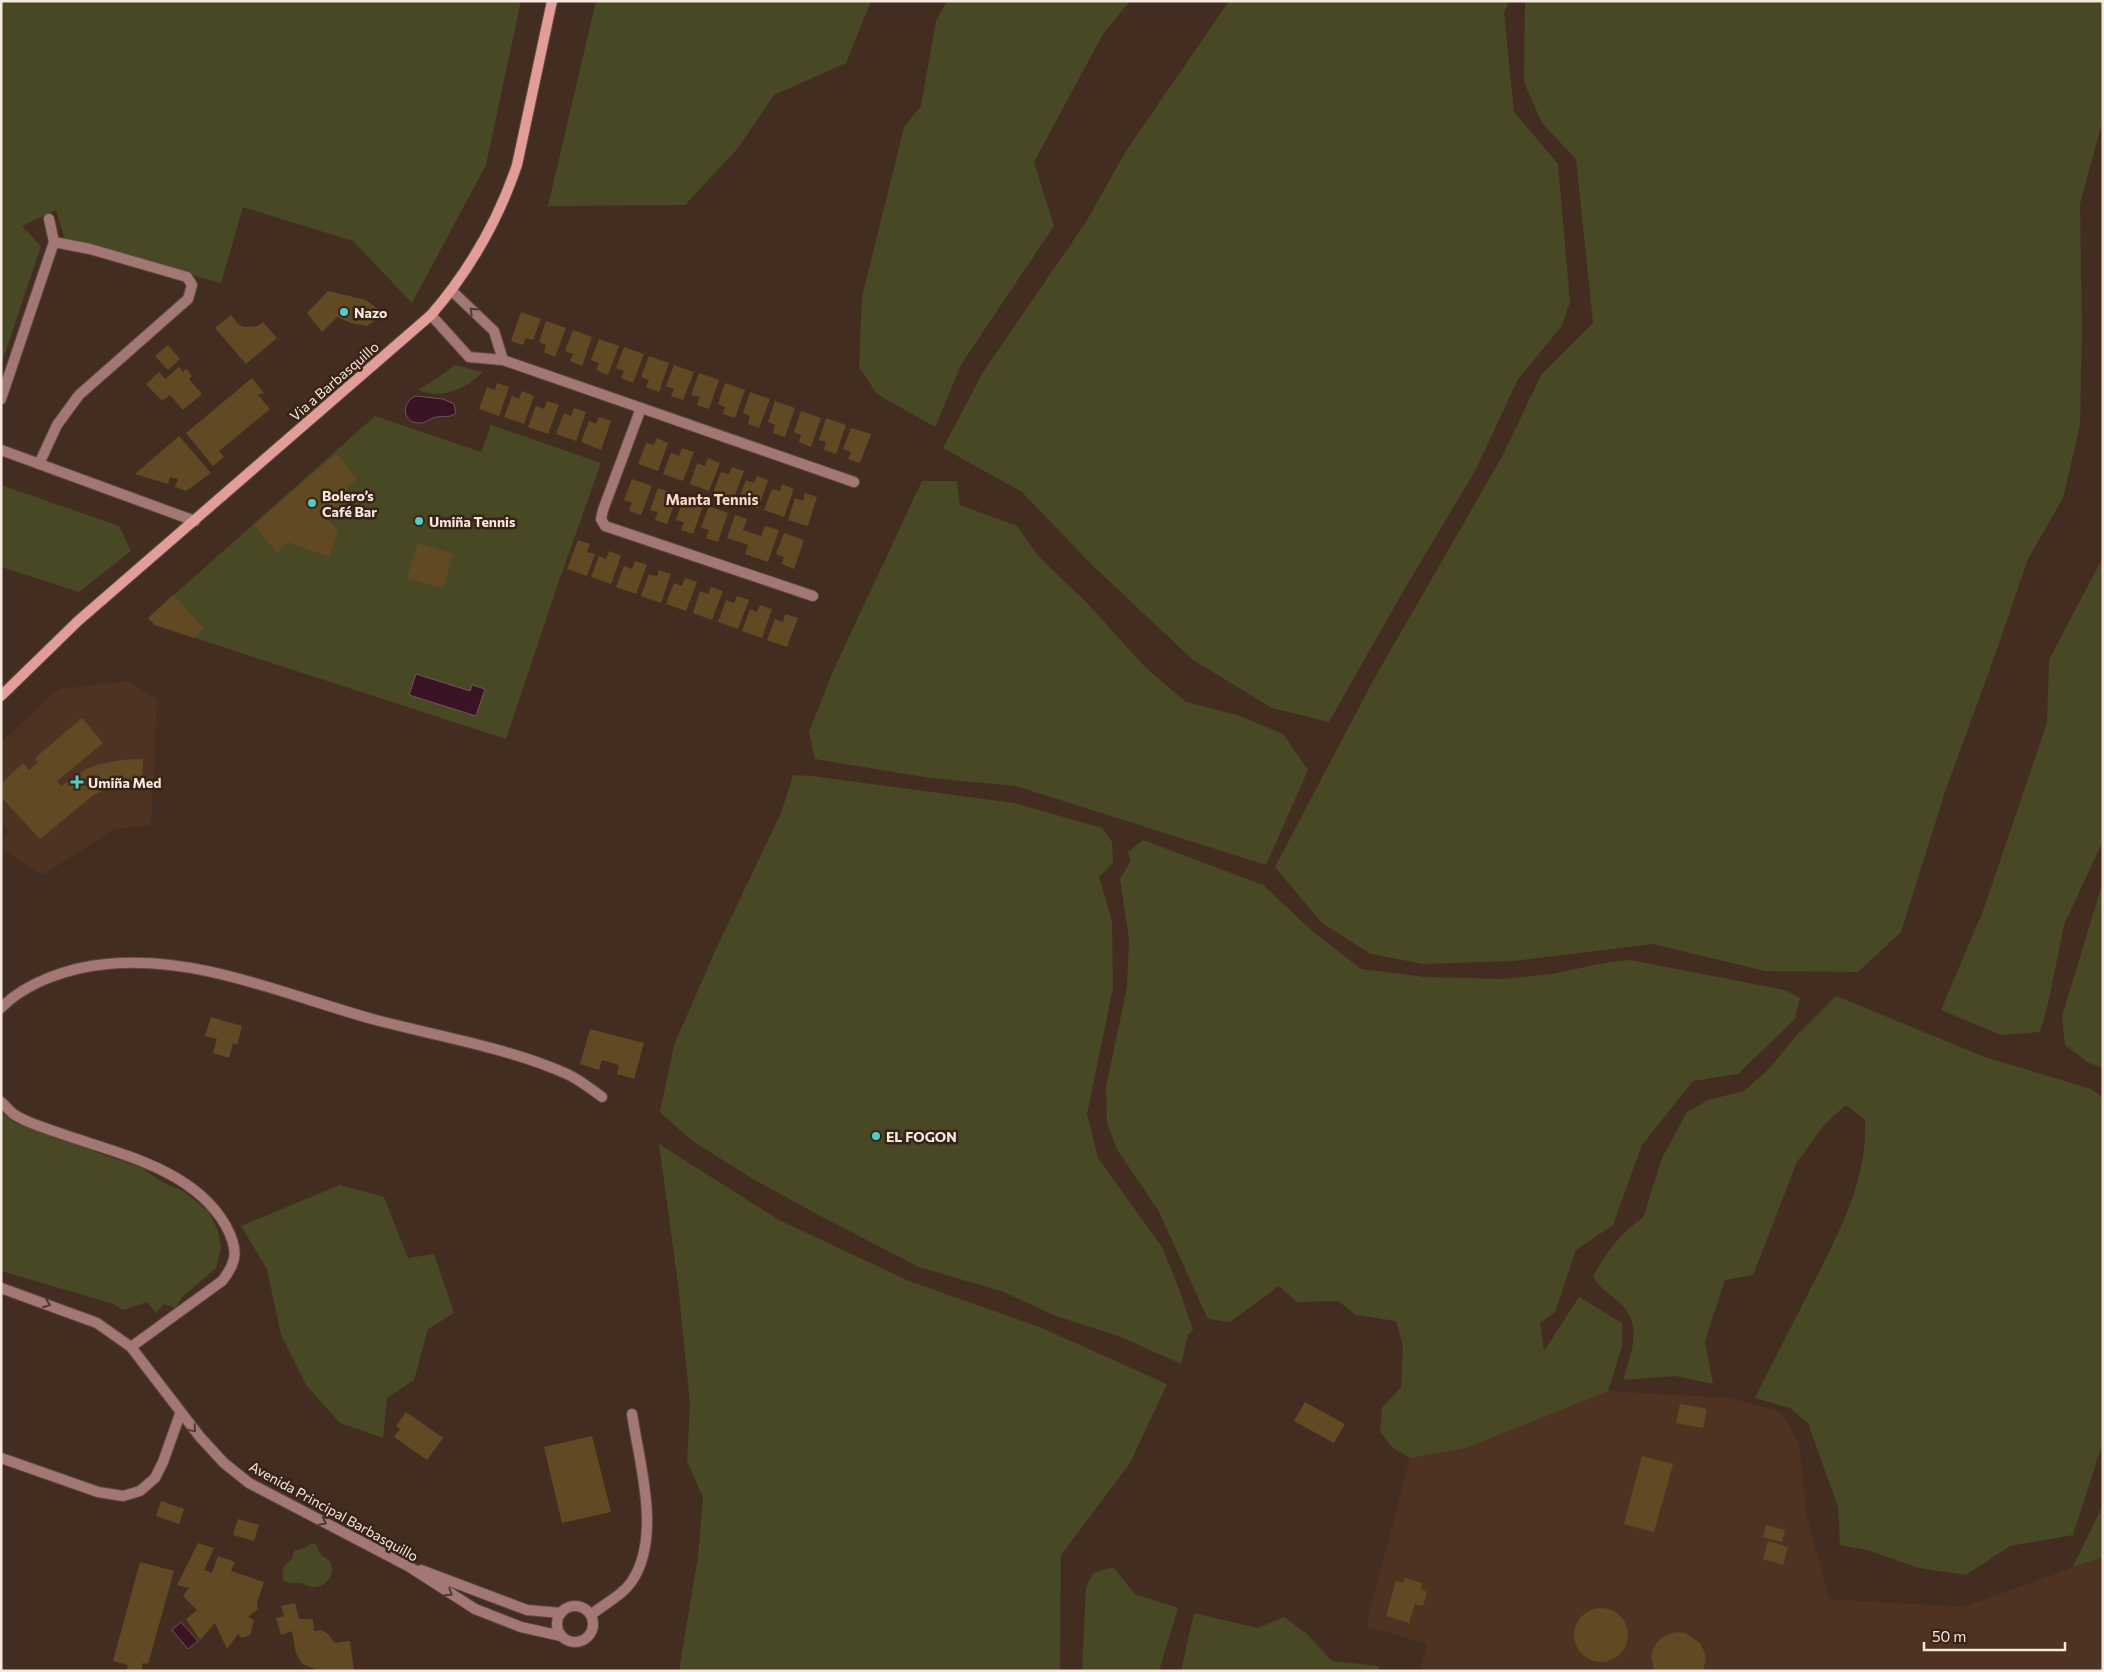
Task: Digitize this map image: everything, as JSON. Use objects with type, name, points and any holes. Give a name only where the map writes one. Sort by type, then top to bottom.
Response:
[{"type":"main road","name":"Via a Barbasquillo","points":[[1,696],[78,621],[431,315],[452,291],[492,228],[518,165],[552,1]]},
{"type":"street","points":[[1,398],[54,242],[48,219]]},
{"type":"street","points":[[39,464],[57,425],[79,395],[188,299],[192,285],[187,277],[90,248],[54,242]]},
{"type":"street","points":[[452,291],[494,331],[503,360]]},
{"type":"street","points":[[431,315],[469,357],[503,360],[854,482]]},
{"type":"street","points":[[641,408],[603,510],[601,519],[605,526],[813,596]]},
{"type":"street","points":[[1,450],[194,521]]},
{"type":"street","points":[[1,1008],[12,997],[40,981],[78,970],[107,964],[162,964],[222,975],[371,1019],[530,1060],[570,1075],[602,1097]]},
{"type":"street","points":[[1,1102],[15,1115],[54,1131],[146,1162],[192,1188],[218,1213],[233,1238],[235,1253],[233,1267],[222,1281],[132,1347]]},
{"type":"street","name":"Avenida Principal Barbasquillo","points":[[1,1288],[98,1323],[132,1347],[180,1414],[224,1463],[248,1483],[408,1566],[469,1605],[510,1624],[561,1636]]},
{"type":"street","points":[[1,1458],[98,1492],[123,1496],[140,1491],[155,1478],[164,1462],[180,1414]]},
{"type":"street","points":[[591,1615],[620,1595],[632,1580],[641,1562],[646,1535],[646,1504],[632,1414]]},
{"type":"street","points":[[408,1566],[527,1610],[561,1613]]},
{"type":"street","points":[[510,1624],[517,1606]]},
{"type":"street","points":[[577,1606],[591,1615],[593,1620],[592,1632],[584,1640],[572,1642],[561,1636],[557,1624],[561,1613],[565,1609],[577,1606]]},
{"type":"shaded area","points":[[1,1],[521,1],[486,165],[412,303],[353,241],[243,207],[221,283],[65,240],[56,210],[22,226],[41,246],[1,365]]},
{"type":"shaded area","points":[[596,1],[871,1],[846,63],[774,95],[738,148],[685,205],[548,206]]},
{"type":"shaded area","points":[[947,1],[1130,1],[1103,34],[1034,162],[1054,226],[962,363],[935,427],[877,394],[859,367],[862,297],[904,127],[921,106],[936,21]]},
{"type":"shaded area","points":[[1229,1],[1509,1],[1504,13],[1514,112],[1558,164],[1570,302],[1561,327],[1518,379],[1475,471],[1401,595],[1329,722],[1272,708],[1193,660],[1091,564],[1022,492],[943,448],[983,372],[1086,222],[1126,151]]},
{"type":"shaded area","points":[[1525,1],[2103,1],[2103,119],[2080,204],[2082,329],[2080,425],[2063,498],[2028,559],[1945,792],[1901,932],[1858,972],[1765,971],[1653,944],[1513,961],[1424,964],[1371,954],[1322,923],[1275,867],[1374,679],[1503,455],[1541,375],[1593,323],[1576,159],[1542,123],[1524,82]]},
{"type":"shaded area","points":[[455,365],[483,372],[469,383],[453,391],[435,394],[418,390],[436,379]]},
{"type":"shaded area","points":[[416,396],[443,399],[454,404],[456,413],[454,415],[434,418],[423,423],[412,422],[405,411],[408,402]]},
{"type":"shaded area","name":"Umiña Tennis","points":[[375,416],[481,452],[491,425],[601,463],[506,739],[155,625],[148,618]]},
{"type":"shaded area","points":[[922,481],[957,481],[960,505],[1017,526],[1039,557],[1087,603],[1146,668],[1186,702],[1237,715],[1283,734],[1308,770],[1266,865],[1016,786],[930,778],[815,759],[809,732],[833,671]]},
{"type":"shaded area","points":[[1,485],[119,526],[131,551],[79,592],[1,567]]},
{"type":"shaded area","points":[[2103,557],[2103,841],[2064,925],[2048,1004],[2040,1032],[2001,1035],[1941,1010],[1983,911],[2047,723],[2049,660]]},
{"type":"shaded area","points":[[416,674],[470,691],[472,685],[485,689],[476,716],[409,695]]},
{"type":"shaded area","name":"Umiña Med","points":[[128,681],[157,699],[151,825],[114,829],[43,875],[1,849],[1,840],[9,832],[1,821],[1,743],[49,697],[61,689]]},
{"type":"shaded area","points":[[793,775],[1014,803],[1102,828],[1112,842],[1113,863],[1099,877],[1112,921],[1113,988],[1087,1114],[1098,1158],[1162,1247],[1178,1286],[1193,1330],[1188,1335],[1181,1364],[1121,1337],[1056,1316],[1001,1291],[919,1267],[753,1179],[691,1140],[660,1112],[674,1045],[717,947],[781,813]]},
{"type":"shaded area","points":[[1143,840],[1263,885],[1311,930],[1361,969],[1425,977],[1502,979],[1552,974],[1604,963],[1630,960],[1785,990],[1800,998],[1795,1019],[1738,1074],[1693,1081],[1642,1145],[1613,1225],[1576,1250],[1555,1312],[1540,1323],[1544,1351],[1579,1297],[1622,1323],[1622,1347],[1608,1391],[1466,1448],[1410,1458],[1393,1448],[1380,1432],[1382,1408],[1401,1387],[1403,1346],[1396,1321],[1356,1315],[1338,1301],[1297,1302],[1279,1286],[1230,1322],[1208,1319],[1158,1210],[1118,1151],[1107,1124],[1106,1087],[1127,987],[1129,939],[1120,879],[1131,861],[1128,852]]},
{"type":"shaded area","points":[[2103,882],[2103,1068],[2089,1063],[2065,1045],[2062,1016]]},
{"type":"shaded area","points":[[1836,996],[1985,1057],[2091,1089],[2103,1098],[2103,1442],[2073,1535],[2010,1546],[1966,1575],[1919,1568],[1867,1550],[1840,1545],[1838,1507],[1808,1423],[1790,1408],[1755,1398],[1830,1251],[1848,1209],[1861,1165],[1865,1143],[1865,1120],[1846,1105],[1825,1124],[1797,1162],[1753,1275],[1725,1280],[1705,1341],[1713,1384],[1675,1376],[1623,1380],[1632,1350],[1632,1322],[1621,1304],[1602,1289],[1593,1276],[1620,1237],[1643,1218],[1662,1158],[1687,1112],[1708,1100],[1744,1091],[1769,1069],[1796,1036]]},
{"type":"shaded area","points":[[1,1112],[15,1123],[142,1168],[160,1181],[185,1192],[209,1212],[218,1231],[221,1247],[216,1268],[183,1296],[175,1308],[164,1304],[156,1313],[147,1302],[123,1310],[114,1304],[1,1271]]},
{"type":"shaded area","points":[[659,1144],[779,1220],[909,1281],[1042,1328],[1167,1384],[1130,1463],[1061,1555],[1060,1671],[679,1671],[698,1557],[703,1497],[687,1461],[690,1404],[678,1284]]},
{"type":"shaded area","points":[[340,1185],[384,1197],[408,1258],[434,1254],[454,1313],[428,1329],[414,1380],[387,1398],[383,1438],[340,1423],[306,1385],[281,1335],[267,1269],[241,1226]]},
{"type":"shaded area","points":[[1608,1391],[1731,1398],[1781,1412],[1799,1444],[1806,1512],[1829,1599],[1963,1607],[2103,1557],[2103,1671],[1420,1671],[1427,1644],[1366,1626],[1410,1458],[1466,1448]]},
{"type":"shaded area","points":[[2103,1506],[2103,1557],[2073,1567],[2098,1515]]},
{"type":"shaded area","points":[[311,1543],[317,1545],[319,1552],[329,1560],[332,1569],[330,1578],[324,1584],[316,1587],[284,1581],[282,1574],[292,1559],[294,1551],[307,1547]]},
{"type":"shaded area","points":[[1113,1567],[1135,1594],[1178,1608],[1159,1671],[1082,1671],[1086,1588],[1093,1573]]},
{"type":"shaded area","points":[[1194,1613],[1258,1628],[1284,1617],[1307,1634],[1332,1661],[1378,1666],[1381,1671],[1181,1671]]},
{"type":"shaded area","points":[[181,1622],[198,1641],[188,1649],[172,1630]]},
{"type":"building","name":"Nazo","points":[[328,291],[366,300],[379,310],[376,320],[367,326],[351,323],[337,317],[322,332],[307,313]]},
{"type":"building","points":[[521,312],[541,319],[533,340],[526,338],[523,345],[511,341]]},
{"type":"building","points":[[231,315],[239,325],[245,327],[258,326],[263,322],[277,338],[246,364],[215,328]]},
{"type":"building","points":[[546,321],[566,328],[555,357],[544,352],[546,345],[539,342]]},
{"type":"building","points":[[573,330],[592,337],[582,366],[570,361],[573,354],[565,351]]},
{"type":"building","points":[[599,339],[619,346],[608,375],[596,370],[599,363],[591,360]]},
{"type":"building","points":[[168,345],[180,359],[168,370],[155,356]]},
{"type":"building","points":[[624,347],[644,354],[633,383],[621,378],[624,371],[616,368]]},
{"type":"building","points":[[649,356],[669,363],[659,392],[646,387],[649,380],[641,377]]},
{"type":"building","points":[[674,365],[694,372],[683,400],[671,396],[674,389],[666,386]]},
{"type":"building","points":[[179,367],[183,372],[186,369],[192,376],[189,379],[202,394],[183,410],[170,395],[162,401],[146,384],[159,372],[165,379]]},
{"type":"building","points":[[699,373],[719,380],[709,409],[697,405],[700,397],[691,395]]},
{"type":"building","points":[[252,378],[264,393],[258,395],[270,409],[219,451],[224,457],[213,466],[186,433]]},
{"type":"building","points":[[497,383],[509,387],[499,416],[479,409],[487,387],[495,390]]},
{"type":"building","points":[[725,383],[745,390],[735,418],[723,414],[725,407],[718,404]]},
{"type":"building","points":[[522,391],[534,396],[524,424],[504,417],[512,396],[519,399]]},
{"type":"building","points":[[750,392],[770,399],[759,428],[748,424],[750,416],[743,413]]},
{"type":"building","points":[[547,401],[559,405],[548,434],[528,427],[536,406],[544,409]]},
{"type":"building","points":[[775,401],[795,408],[785,437],[773,433],[775,425],[768,422]]},
{"type":"building","points":[[574,408],[586,412],[576,441],[556,434],[564,413],[571,416]]},
{"type":"building","points":[[801,411],[821,418],[811,447],[799,442],[801,435],[794,432]]},
{"type":"building","points":[[599,417],[611,421],[601,450],[581,442],[589,421],[596,424]]},
{"type":"building","points":[[826,418],[846,425],[836,454],[824,450],[826,442],[819,440]]},
{"type":"building","points":[[851,428],[871,434],[860,463],[848,459],[851,452],[843,449]]},
{"type":"building","points":[[179,436],[211,473],[186,491],[175,487],[178,479],[170,477],[168,484],[135,474]]},
{"type":"building","points":[[657,438],[668,443],[658,471],[638,464],[646,443],[654,445]]},
{"type":"building","points":[[682,448],[694,452],[683,481],[663,474],[671,453],[679,456]]},
{"type":"building","name":"Bolero’s Café Bar","points":[[336,454],[357,478],[346,490],[350,497],[331,516],[322,508],[319,511],[338,529],[329,557],[288,542],[277,553],[254,525]]},
{"type":"building","points":[[708,458],[720,463],[709,491],[690,484],[697,463],[705,466]]},
{"type":"building","points":[[732,467],[744,471],[733,500],[713,493],[721,472],[729,474]]},
{"type":"building","points":[[757,476],[768,480],[758,509],[738,501],[746,480],[754,483]]},
{"type":"building","points":[[632,479],[652,486],[641,515],[629,511],[632,503],[624,500]]},
{"type":"building","points":[[782,484],[794,489],[784,517],[764,510],[772,489],[780,491]]},
{"type":"building","points":[[658,488],[678,495],[667,524],[655,520],[658,512],[650,510]]},
{"type":"building","points":[[805,493],[817,497],[808,526],[788,520],[795,498],[803,501]]},
{"type":"building","points":[[684,498],[703,506],[693,534],[681,530],[684,522],[676,520]]},
{"type":"building","points":[[709,506],[728,513],[718,542],[706,538],[709,530],[701,528]]},
{"type":"building","points":[[735,515],[747,519],[743,530],[761,536],[765,526],[779,530],[768,562],[745,554],[748,545],[727,538]]},
{"type":"building","points":[[784,533],[804,540],[794,569],[782,564],[784,557],[776,554]]},
{"type":"building","points":[[578,540],[590,544],[587,552],[595,554],[587,576],[567,569]]},
{"type":"building","points":[[418,543],[453,554],[443,589],[407,578]]},
{"type":"building","points":[[609,551],[621,556],[611,584],[591,577],[599,556],[606,559]]},
{"type":"building","points":[[635,561],[647,565],[636,594],[616,587],[624,566],[632,569]]},
{"type":"building","points":[[659,570],[671,574],[661,603],[641,596],[649,574],[657,577]]},
{"type":"building","points":[[685,578],[697,582],[686,611],[666,604],[674,583],[682,586]]},
{"type":"building","points":[[711,587],[723,591],[712,620],[693,613],[700,591],[708,594]]},
{"type":"building","points":[[173,595],[204,628],[194,638],[155,625],[148,618]]},
{"type":"building","points":[[737,596],[749,600],[738,629],[718,622],[726,600],[734,603]]},
{"type":"building","points":[[760,605],[772,609],[762,638],[742,631],[750,609],[757,612]]},
{"type":"building","points":[[785,614],[798,618],[787,647],[767,640],[775,619],[783,622]]},
{"type":"building","points":[[82,718],[103,743],[57,781],[61,786],[86,769],[100,764],[121,760],[143,759],[142,784],[122,784],[107,788],[91,797],[40,839],[1,797],[1,784],[23,763],[29,770],[38,762],[35,758]]},
{"type":"building","points":[[211,1017],[242,1026],[237,1045],[233,1043],[229,1058],[213,1053],[217,1039],[205,1036]]},
{"type":"building","points":[[590,1029],[644,1043],[634,1079],[617,1074],[619,1065],[602,1060],[599,1070],[580,1064]]},
{"type":"building","points":[[1305,1402],[1345,1424],[1334,1443],[1294,1421]]},
{"type":"building","points":[[1680,1404],[1707,1409],[1703,1428],[1676,1423]]},
{"type":"building","points":[[406,1412],[443,1438],[427,1460],[394,1437],[400,1429],[396,1426]]},
{"type":"building","points":[[592,1436],[611,1512],[562,1523],[544,1447]]},
{"type":"building","points":[[1642,1456],[1673,1464],[1654,1532],[1624,1524]]},
{"type":"building","points":[[161,1501],[184,1509],[179,1524],[156,1516]]},
{"type":"building","points":[[238,1519],[259,1525],[254,1541],[233,1535]]},
{"type":"building","points":[[1766,1525],[1785,1530],[1782,1542],[1763,1537]]},
{"type":"building","points":[[1768,1541],[1788,1547],[1783,1565],[1763,1559]]},
{"type":"building","points":[[198,1543],[214,1548],[204,1570],[212,1573],[218,1556],[235,1562],[231,1571],[264,1582],[257,1602],[258,1609],[248,1617],[254,1620],[250,1635],[242,1638],[238,1634],[227,1649],[215,1623],[200,1640],[186,1619],[197,1610],[183,1596],[189,1588],[177,1585]]},
{"type":"building","points":[[140,1562],[174,1571],[148,1664],[143,1663],[141,1671],[126,1671],[128,1665],[113,1661]]},
{"type":"building","points":[[1405,1578],[1422,1583],[1421,1589],[1427,1592],[1423,1606],[1415,1604],[1409,1623],[1386,1616],[1396,1581],[1403,1583]]},
{"type":"building","points":[[295,1603],[299,1619],[313,1619],[314,1631],[321,1630],[327,1633],[335,1643],[350,1641],[354,1671],[313,1671],[315,1669],[302,1664],[296,1653],[292,1631],[281,1635],[276,1618],[284,1616],[281,1606]]},
{"type":"building","points":[[1601,1608],[1611,1610],[1620,1616],[1626,1625],[1628,1635],[1626,1645],[1620,1654],[1611,1660],[1601,1662],[1591,1660],[1582,1654],[1576,1645],[1574,1635],[1576,1625],[1582,1616],[1591,1610]]},
{"type":"building","points":[[1676,1632],[1685,1633],[1700,1643],[1706,1659],[1703,1671],[1654,1671],[1651,1656],[1654,1647],[1659,1640]]},
{"type":"place","name":"Nazo","points":[[344,312]]},
{"type":"place","name":"Bolero’s Café Bar","points":[[312,503]]},
{"type":"place","name":"Umiña Tennis","points":[[419,521]]},
{"type":"place","name":"Umiña Med","points":[[77,782]]},
{"type":"place","name":"EL FOGON","points":[[876,1136]]},
{"type":"district","name":"Manta Tennis","points":[[712,499]]}]
